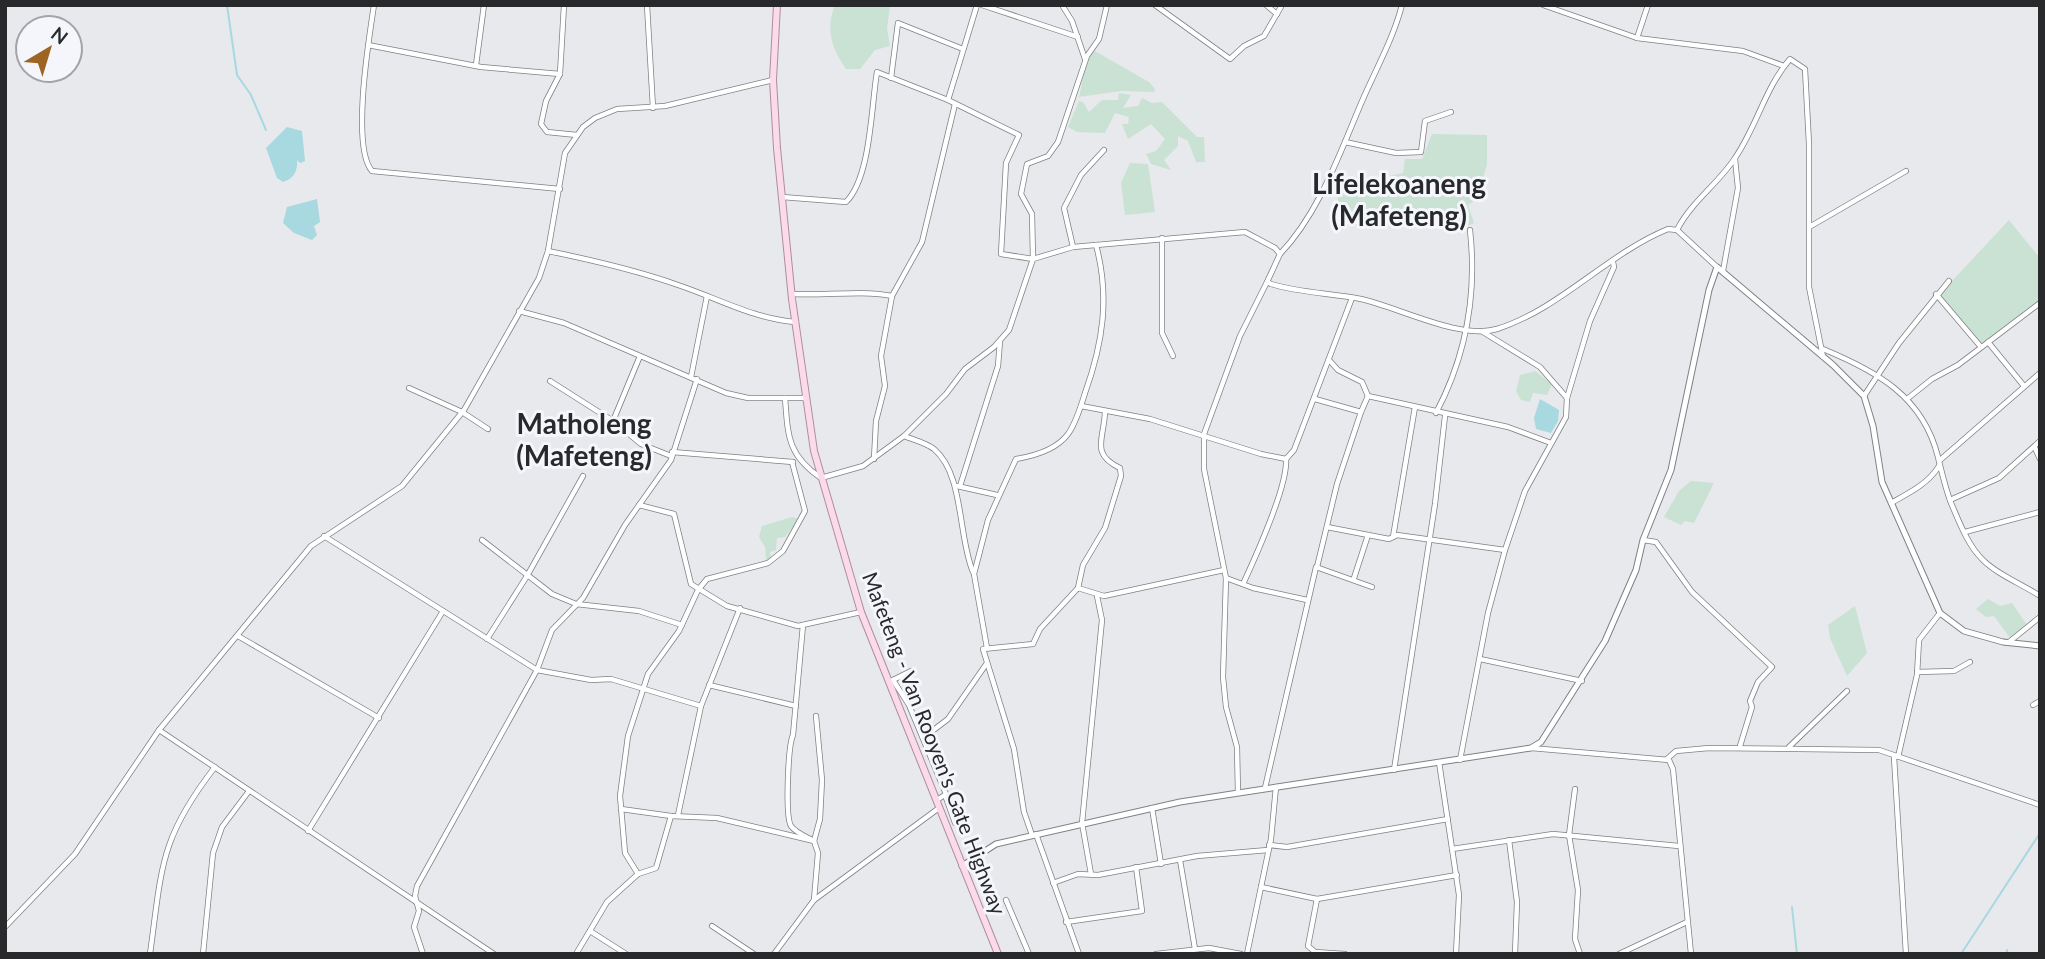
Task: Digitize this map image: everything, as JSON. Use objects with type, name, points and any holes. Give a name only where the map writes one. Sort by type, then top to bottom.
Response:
[{"type":"main road","name":"Mafeteng - Van Rooyen's Gate Highway","points":[[777,5],[773,79],[782,197],[792,293],[821,478],[860,612],[891,681],[998,954]]},
{"type":"street","points":[[373,5],[368,45],[363,149],[372,171],[559,189]]},
{"type":"street","points":[[476,65],[484,5]]},
{"type":"street","points":[[564,5],[560,74],[546,101],[541,124],[547,132],[577,135]]},
{"type":"street","points":[[647,5],[653,108]]},
{"type":"street","points":[[948,100],[980,5],[1078,37]]},
{"type":"street","points":[[1062,5],[1078,37],[1085,61]]},
{"type":"street","points":[[785,398],[788,440],[800,460],[821,478],[863,466],[904,436],[938,402],[965,369],[1009,330],[1033,259],[1032,214],[1021,194],[1027,164],[1042,159],[1054,150],[1077,94],[1085,61],[1100,39],[1107,8],[1098,5]]},
{"type":"street","points":[[1155,5],[1230,59],[1244,46],[1264,36],[1282,5]]},
{"type":"street","points":[[1266,5],[1277,14]]},
{"type":"street","points":[[1238,793],[1237,747],[1226,707],[1223,677],[1226,578],[1204,469],[1204,434],[1240,335],[1280,254],[1297,236],[1345,142],[1388,49],[1402,5]]},
{"type":"street","points":[[1543,5],[1637,38],[1743,51],[1784,66]]},
{"type":"street","points":[[1637,38],[1648,5]]},
{"type":"street","points":[[891,78],[898,23],[963,49]]},
{"type":"street","points":[[368,45],[476,65],[560,74]]},
{"type":"street","points":[[1266,282],[1352,298],[1467,329],[1497,329],[1546,305],[1660,233],[1677,230],[1735,159],[1764,98],[1790,59],[1805,69],[1811,226],[1810,307],[1823,357]]},
{"type":"street","points":[[782,197],[846,202],[854,193],[864,158],[877,72],[948,100],[1018,135],[1006,163],[1001,254],[1033,259],[1073,247],[1162,238],[1178,240],[1245,232],[1275,248],[1280,254]]},
{"type":"street","points":[[5,927],[75,854],[159,730],[311,546],[382,502],[402,486],[462,412],[539,278],[548,251],[565,153],[577,135],[604,113],[653,108],[773,79]]},
{"type":"street","points":[[874,459],[876,421],[885,386],[881,356],[892,296],[922,242],[955,104]]},
{"type":"street","points":[[1345,142],[1396,153],[1421,152],[1425,121],[1451,112]]},
{"type":"street","points":[[1073,247],[1064,208],[1081,176],[1104,150]]},
{"type":"street","points":[[1531,748],[1541,742],[1582,681],[1614,624],[1671,470],[1709,289],[1720,269],[1738,188],[1735,159]]},
{"type":"street","points":[[1811,226],[1906,172]]},
{"type":"street","points":[[1436,413],[1448,388],[1467,329],[1473,288],[1470,230]]},
{"type":"street","points":[[1677,230],[1864,396],[1890,503],[1940,613],[1964,631],[2040,646]]},
{"type":"street","points":[[1162,238],[1162,333],[1167,348],[1174,356]]},
{"type":"street","points":[[974,574],[997,495],[1016,459],[1040,454],[1065,437],[1081,406],[1099,354],[1105,317],[1102,268],[1096,245]]},
{"type":"street","points":[[548,251],[627,269],[740,309],[796,321]]},
{"type":"street","points":[[1459,761],[1488,613],[1505,550],[1525,491],[1566,417],[1567,398],[1594,311],[1614,267],[1613,262]]},
{"type":"street","points":[[1864,396],[1936,294],[1949,281]]},
{"type":"street","points":[[792,293],[834,296],[864,291],[892,296]]},
{"type":"street","points":[[1936,294],[1981,347]]},
{"type":"street","points":[[423,954],[414,927],[417,886],[537,670],[552,630],[576,604],[671,454],[694,378],[707,296]]},
{"type":"street","points":[[1081,406],[1150,419],[1261,454],[1286,458],[1294,453],[1352,298]]},
{"type":"street","points":[[1907,399],[2040,303]]},
{"type":"street","points":[[519,311],[564,323],[726,393],[748,398],[807,398]]},
{"type":"street","points":[[1482,331],[1540,367],[1567,398]]},
{"type":"street","points":[[1000,340],[1002,352],[998,366],[958,486],[960,522],[974,574],[987,648],[984,649],[1014,749],[1024,812],[1079,954]]},
{"type":"street","points":[[1988,342],[2024,386]]},
{"type":"street","points":[[1823,349],[1880,376],[1907,399],[1924,422],[1950,500],[1983,561],[2040,596]]},
{"type":"street","points":[[613,421],[640,356]]},
{"type":"street","points":[[1265,788],[1307,600],[1337,484],[1368,396],[1362,382],[1338,370],[1329,359]]},
{"type":"street","points":[[1890,503],[1914,490],[1933,475],[1939,463],[2040,373]]},
{"type":"street","points":[[550,381],[613,421],[641,443],[671,454],[792,462],[800,460]]},
{"type":"street","points":[[409,388],[462,412],[488,429]]},
{"type":"street","points":[[1368,396],[1445,416],[1508,427],[1552,443]]},
{"type":"street","points":[[1315,398],[1361,412]]},
{"type":"street","points":[[1393,538],[1415,407]]},
{"type":"street","points":[[987,648],[1033,644],[1040,629],[1078,588],[1083,565],[1096,547],[1109,517],[1121,476],[1120,468],[1104,459],[1100,451],[1105,412]]},
{"type":"street","points":[[1394,770],[1430,539],[1445,416]]},
{"type":"street","points":[[904,436],[933,449],[958,486],[997,495]]},
{"type":"street","points":[[1950,500],[1999,478],[2035,448],[2040,440]]},
{"type":"street","points":[[2035,448],[2040,459]]},
{"type":"street","points":[[1243,584],[1262,545],[1264,532],[1287,472],[1286,458]]},
{"type":"street","points":[[638,874],[625,853],[620,796],[628,736],[648,674],[682,625],[698,590],[707,579],[768,563],[783,551],[805,511],[792,462]]},
{"type":"street","points":[[487,639],[527,576],[583,476]]},
{"type":"street","points":[[639,505],[674,514],[691,584],[727,606],[785,623],[803,625],[860,612]]},
{"type":"street","points":[[1965,532],[2040,512]]},
{"type":"street","points":[[1327,527],[1368,535],[1393,538],[1397,535],[1505,550]]},
{"type":"street","points":[[1354,578],[1368,535]]},
{"type":"street","points":[[324,536],[537,670],[591,680],[611,679],[701,706]]},
{"type":"street","points":[[482,540],[552,594],[576,604],[639,611],[682,625]]},
{"type":"street","points":[[1643,540],[1656,542],[1692,592],[1772,667],[1758,681],[1750,701],[1752,707],[1740,746]]},
{"type":"street","points":[[1317,567],[1354,578],[1372,587]]},
{"type":"street","points":[[1078,588],[1097,596],[1224,570]]},
{"type":"street","points":[[1226,578],[1307,600]]},
{"type":"street","points":[[1091,874],[1082,823],[1102,620],[1097,596]]},
{"type":"street","points":[[678,815],[701,706],[740,608]]},
{"type":"street","points":[[308,831],[443,611]]},
{"type":"street","points":[[1906,954],[1896,757],[1917,672],[1919,640],[1940,613]]},
{"type":"street","points":[[2009,642],[2040,617]]},
{"type":"street","points":[[803,625],[793,735],[788,746],[790,790],[786,814],[792,828],[814,841]]},
{"type":"street","points":[[238,636],[379,718]]},
{"type":"street","points":[[1480,659],[1582,681]]},
{"type":"street","points":[[923,738],[943,725],[955,711],[988,662]]},
{"type":"street","points":[[1917,672],[1954,671],[1970,662]]},
{"type":"street","points":[[911,671],[891,681],[909,705],[955,823]]},
{"type":"street","points":[[709,685],[796,706]]},
{"type":"street","points":[[1789,747],[1847,691]]},
{"type":"street","points":[[2033,705],[2040,701]]},
{"type":"street","points":[[814,900],[818,853],[814,841],[820,819],[822,780],[816,716]]},
{"type":"street","points":[[159,730],[494,954]]},
{"type":"street","points":[[962,866],[996,844],[1152,808],[1531,748],[1667,759],[1676,751],[1740,746],[1824,751],[1879,750],[2040,805]]},
{"type":"street","points":[[1667,759],[1673,769],[1691,954]]},
{"type":"street","points":[[1439,762],[1459,895],[1456,954]]},
{"type":"street","points":[[150,954],[156,893],[169,839],[189,800],[215,767]]},
{"type":"street","points":[[1247,954],[1269,847],[1276,787]]},
{"type":"street","points":[[1574,789],[1569,835],[1578,890],[1575,939],[1580,954]]},
{"type":"street","points":[[203,954],[213,853],[222,827],[249,791]]},
{"type":"street","points":[[774,954],[814,900],[938,805],[944,795]]},
{"type":"street","points":[[1152,808],[1161,864]]},
{"type":"street","points":[[621,809],[754,824],[814,841]]},
{"type":"street","points":[[576,954],[607,902],[638,874],[656,868],[671,816]]},
{"type":"street","points":[[1053,883],[1079,874],[1269,847],[1324,842],[1448,819]]},
{"type":"street","points":[[1452,849],[1569,835],[1679,846]]},
{"type":"street","points":[[1509,841],[1517,902],[1514,954]]},
{"type":"street","points":[[1180,860],[1195,949]]},
{"type":"street","points":[[1066,922],[1142,911],[1136,867]]},
{"type":"street","points":[[1261,887],[1317,899],[1457,875]]},
{"type":"street","points":[[1317,899],[1308,946],[1315,952],[1345,954]]},
{"type":"street","points":[[1006,900],[1029,954]]},
{"type":"street","points":[[1619,954],[1687,922]]},
{"type":"street","points":[[712,926],[754,954]]},
{"type":"street","points":[[590,931],[626,954]]},
{"type":"street","points":[[1156,954],[1209,948],[1241,954]]},
{"type":"green space","points":[[835,5],[890,5],[887,29],[890,46],[875,50],[860,69],[846,69],[837,54],[830,31]]},
{"type":"green space","points":[[1093,50],[1149,82],[1155,89],[1154,92],[1121,91],[1079,97],[1087,60]]},
{"type":"green space","points":[[1119,93],[1131,95],[1123,108],[1138,106],[1142,98],[1152,103],[1162,102],[1197,137],[1204,137],[1205,162],[1196,162],[1188,141],[1178,136],[1178,146],[1164,160],[1171,170],[1151,164],[1146,154],[1156,151],[1165,139],[1151,124],[1128,139],[1122,124],[1128,124],[1129,117],[1115,113],[1105,133],[1077,132],[1068,127],[1079,101],[1083,102],[1089,112],[1102,100],[1118,100]]},
{"type":"green space","points":[[1432,134],[1487,135],[1487,164],[1477,199],[1468,205],[1474,223],[1457,231],[1434,225],[1395,223],[1390,228],[1382,221],[1369,220],[1364,225],[1348,225],[1348,211],[1338,204],[1337,181],[1358,177],[1388,185],[1390,176],[1403,173],[1405,159],[1422,159]]},
{"type":"green space","points":[[1130,163],[1148,164],[1155,212],[1125,215],[1121,183]]},
{"type":"green space","points":[[2009,220],[2040,258],[2040,300],[1981,344],[1939,295]]},
{"type":"green space","points":[[1535,371],[1552,384],[1547,395],[1533,393],[1530,402],[1521,400],[1516,391],[1520,375]]},
{"type":"green space","points":[[1691,481],[1714,483],[1694,523],[1685,521],[1681,525],[1664,517],[1679,491]]},
{"type":"green space","points":[[792,517],[799,519],[785,537],[777,538],[776,550],[770,552],[771,558],[766,561],[765,547],[759,537],[762,526]]},
{"type":"green space","points":[[1988,599],[2000,606],[2012,603],[2027,625],[2010,638],[1994,616],[1986,617],[1976,609]]},
{"type":"green space","points":[[1855,606],[1867,653],[1847,676],[1830,638],[1828,625]]},
{"type":"water","points":[[287,127],[302,131],[305,161],[300,163],[297,160],[294,174],[283,182],[277,178],[266,148]]},
{"type":"water","points":[[317,199],[320,222],[314,226],[317,235],[312,240],[294,233],[283,223],[287,207]]},
{"type":"water","points":[[1540,399],[1559,410],[1558,421],[1551,433],[1536,429],[1534,418]]},
{"type":"waterway","points":[[227,5],[237,75],[251,95],[266,130]]},
{"type":"waterway","points":[[1961,954],[2040,833]]},
{"type":"waterway","points":[[1792,907],[1797,954]]},
{"type":"district","name":"Lifelekoaneng (Mafeteng)","points":[[1399,199]]},
{"type":"district","name":"Matholeng (Mafeteng)","points":[[584,439]]}]
